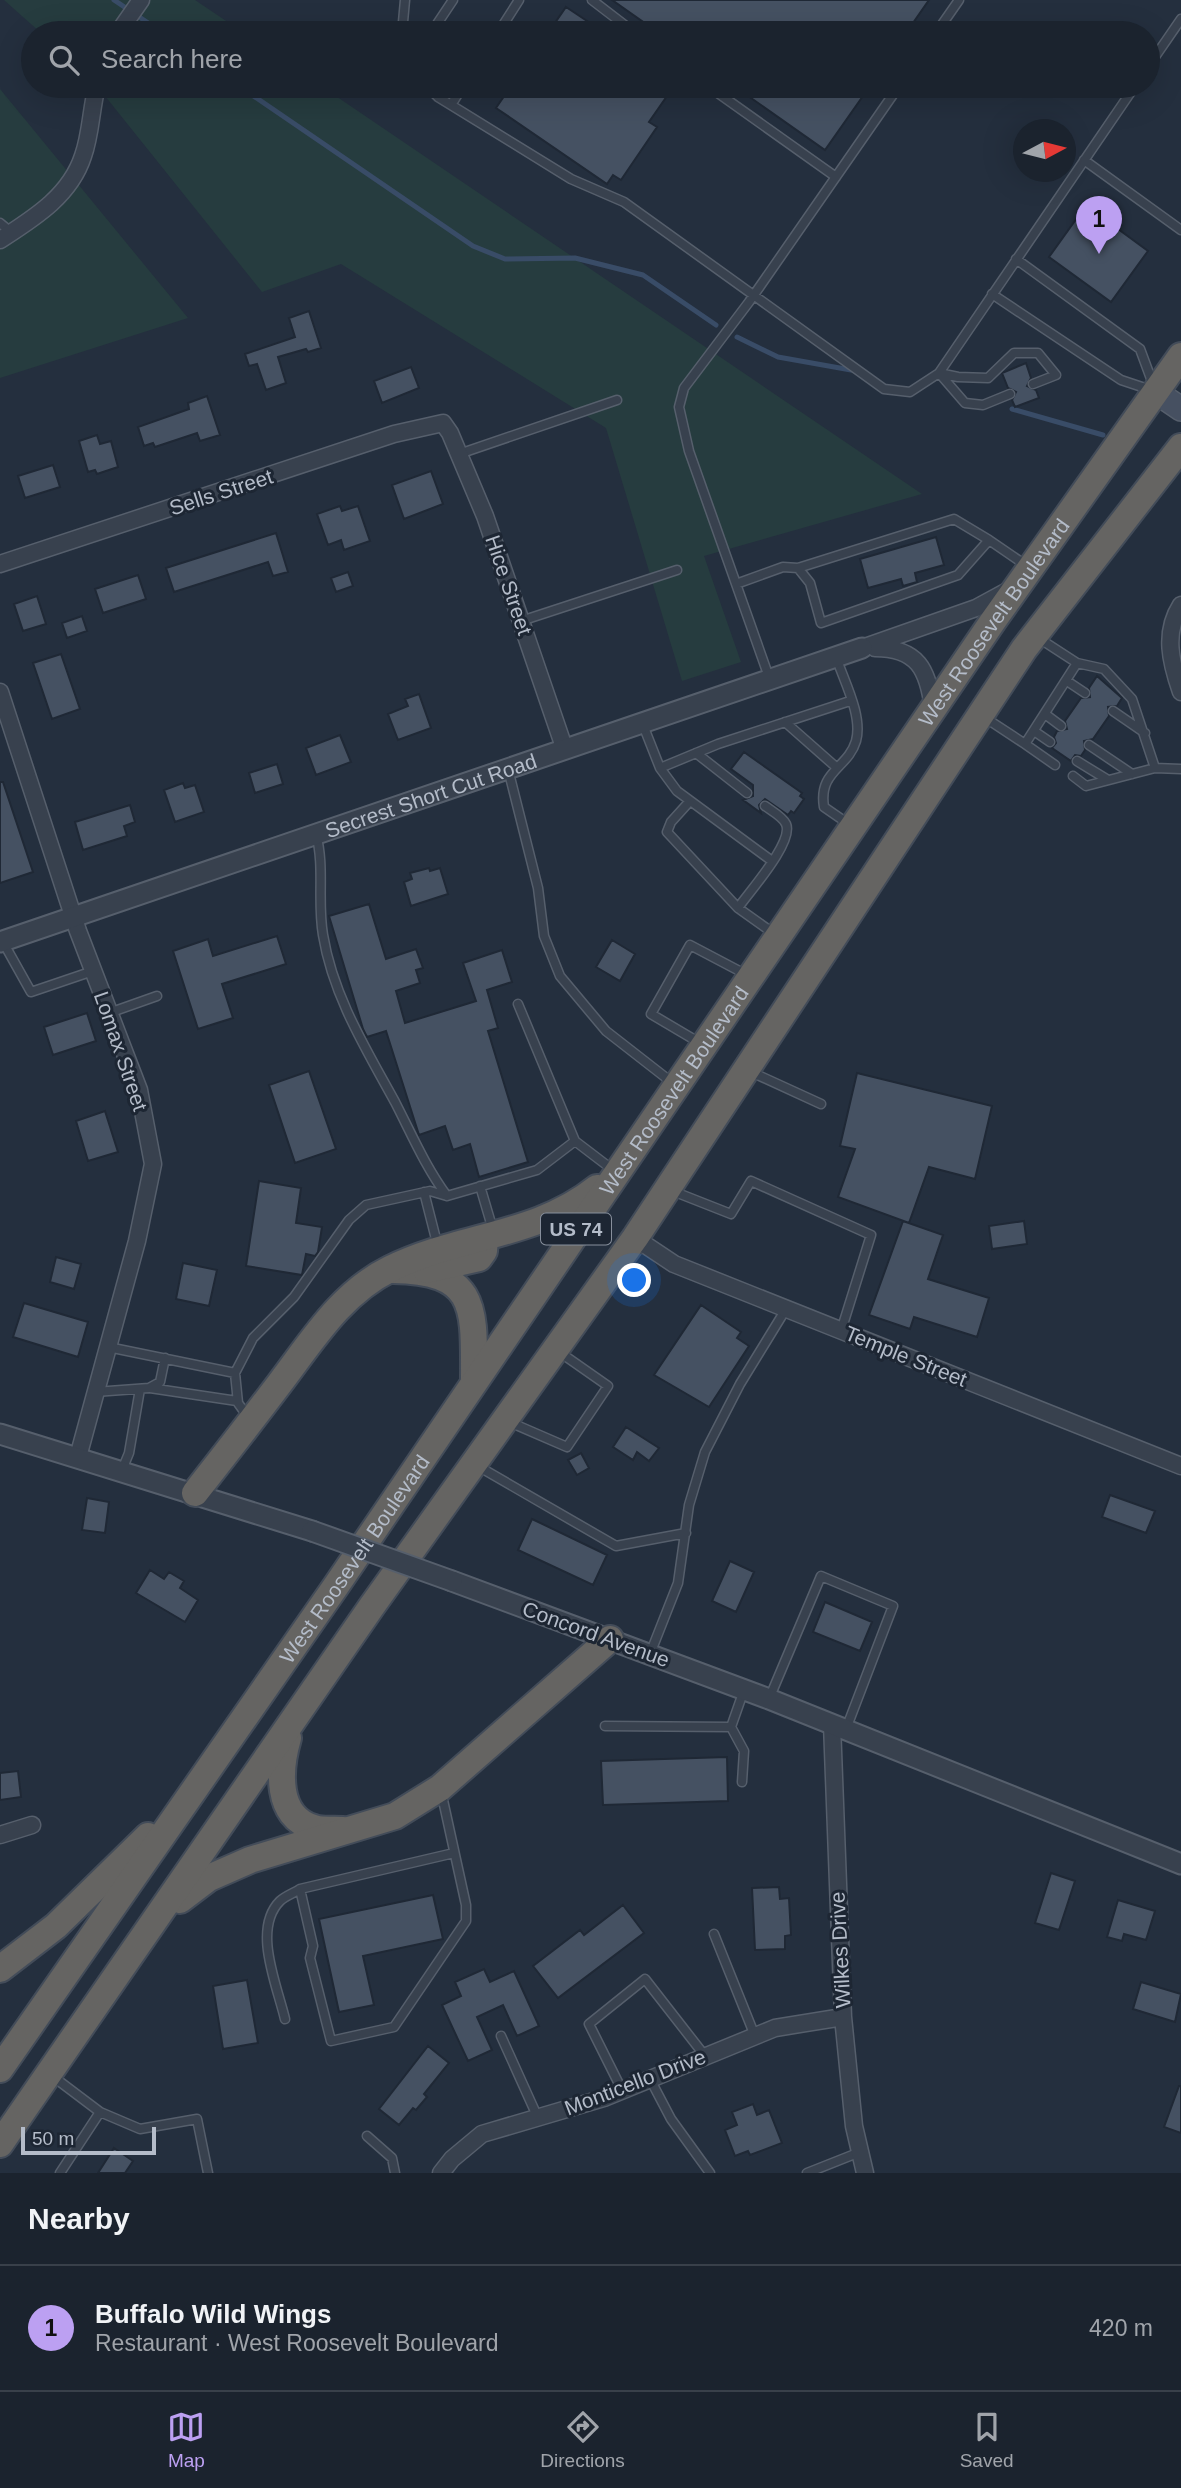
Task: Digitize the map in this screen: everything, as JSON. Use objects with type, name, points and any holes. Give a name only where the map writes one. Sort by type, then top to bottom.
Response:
[{"type":"highway","name":"West Roosevelt Boulevard","points":[[0,2069],[196,1788],[933,709],[1181,356]]},
{"type":"highway","name":"West Roosevelt Boulevard","points":[[0,2144],[474,1463],[635,1238],[1034,635],[1181,447]]},
{"type":"highway","points":[[195,1493],[244,1410],[333,1313],[363,1285],[388,1270],[432,1259],[479,1258],[490,1237],[541,1223],[565,1210],[614,1173]]},
{"type":"highway","points":[[432,1259],[469,1301],[474,1329],[474,1380]]},
{"type":"highway","points":[[159,1917],[209,1878],[250,1860],[395,1816],[440,1788],[610,1639]]},
{"type":"highway","points":[[292,1723],[281,1763],[282,1792],[295,1817],[314,1828],[354,1830]]},
{"type":"highway","points":[[0,1969],[78,1907],[196,1788]]},
{"type":"main road","points":[[1156,392],[1181,409]]},
{"type":"street","points":[[126,21],[141,0]]},
{"type":"street","points":[[4,232],[49,206],[69,186],[84,155],[95,98]]},
{"type":"street","name":"Hice Street","points":[[443,423],[485,516],[565,750]]},
{"type":"street","name":"Sells Street","points":[[0,565],[394,434],[443,423]]},
{"type":"street","name":"Secrest Short Cut Road","points":[[1,942],[976,608],[1027,576]]},
{"type":"street","points":[[1181,605],[1173,618],[1170,659],[1181,692]]},
{"type":"street","name":"Secrest Short Cut Road","points":[[862,648],[895,648],[916,660],[929,680],[933,709]]},
{"type":"street","name":"Lomax Street","points":[[0,692],[73,916],[139,1090],[153,1164],[137,1241],[78,1457]]},
{"type":"street","name":"Temple Street","points":[[635,1238],[674,1264],[1181,1466]]},
{"type":"street","name":"Concord Avenue","points":[[0,1434],[312,1531],[452,1581],[769,1699],[1181,1864]]},
{"type":"street","name":"Wilkes Drive","points":[[838,1727],[843,2017],[854,2126],[865,2173]]},
{"type":"street","points":[[0,1835],[32,1825]]},
{"type":"street","name":"Monticello Drive","points":[[441,2173],[452,2159],[482,2134],[622,2090],[775,2028],[843,2017]]},
{"type":"lane","points":[[403,21],[405,0]]},
{"type":"lane","points":[[439,21],[453,0]]},
{"type":"lane","points":[[506,21],[519,0]]},
{"type":"lane","points":[[593,0],[620,21]]},
{"type":"lane","points":[[944,21],[959,0]]},
{"type":"lane","points":[[1160,50],[1181,19]]},
{"type":"lane","points":[[443,98],[572,179],[624,202],[884,389],[910,392],[939,373],[1127,98]]},
{"type":"lane","points":[[451,105],[455,98]]},
{"type":"lane","points":[[725,98],[836,177]]},
{"type":"lane","points":[[770,680],[689,452],[679,407],[684,388],[753,297],[891,98]]},
{"type":"lane","points":[[1084,160],[1181,230]]},
{"type":"lane","points":[[1016,259],[1140,349],[1156,392]]},
{"type":"lane","points":[[992,294],[1121,380],[1156,392]]},
{"type":"lane","points":[[939,373],[988,378],[1014,353],[1038,353],[1056,375],[1033,384]]},
{"type":"lane","points":[[939,373],[965,403],[983,405],[1010,394]]},
{"type":"lane","points":[[459,454],[617,400]]},
{"type":"lane","points":[[736,584],[783,567],[798,568],[954,519],[989,540],[1027,576]]},
{"type":"lane","points":[[798,568],[810,583],[821,623],[958,575],[989,540]]},
{"type":"lane","points":[[521,621],[677,569]]},
{"type":"lane","points":[[1034,635],[1077,663],[1104,669],[1132,699],[1155,768]]},
{"type":"lane","points":[[836,657],[858,722],[856,743],[836,767],[821,792],[824,807],[852,827]]},
{"type":"lane","points":[[1025,744],[1068,681],[1077,663]]},
{"type":"lane","points":[[1068,681],[1085,693]]},
{"type":"lane","points":[[660,768],[696,753],[850,701]]},
{"type":"lane","points":[[1113,711],[1145,733]]},
{"type":"lane","points":[[981,714],[1055,765]]},
{"type":"lane","points":[[1045,714],[1062,726]]},
{"type":"lane","points":[[785,722],[836,767]]},
{"type":"lane","points":[[643,724],[660,768],[677,791],[772,861]]},
{"type":"lane","points":[[1034,731],[1050,742]]},
{"type":"lane","points":[[1089,745],[1132,774]]},
{"type":"lane","points":[[696,753],[747,793]]},
{"type":"lane","points":[[1077,761],[1108,780]]},
{"type":"lane","points":[[1073,776],[1086,786],[1155,768],[1181,769]]},
{"type":"lane","points":[[508,769],[538,888],[544,936],[560,976],[606,1031],[675,1085]]},
{"type":"lane","points":[[690,801],[671,822],[667,832],[738,908],[777,936]]},
{"type":"lane","points":[[738,908],[782,847],[789,832],[786,821],[765,806]]},
{"type":"lane","points":[[316,834],[321,853],[320,904],[323,937],[351,1023],[412,1141],[447,1196]]},
{"type":"lane","points":[[1,942],[31,992],[93,971]]},
{"type":"lane","points":[[702,1045],[651,1014],[690,945],[750,976]]},
{"type":"lane","points":[[109,1013],[157,996]]},
{"type":"lane","points":[[518,1004],[575,1141],[614,1173]]},
{"type":"lane","points":[[746,1070],[821,1104]]},
{"type":"lane","points":[[95,1392],[144,1389],[244,1410],[235,1373],[253,1338],[294,1297],[349,1220],[366,1205],[424,1192],[447,1196],[537,1170],[575,1141]]},
{"type":"lane","points":[[667,1189],[731,1214],[751,1181],[872,1235],[841,1331]]},
{"type":"lane","points":[[480,1186],[490,1237]]},
{"type":"lane","points":[[424,1192],[432,1259]]},
{"type":"lane","points":[[650,1654],[678,1583],[689,1505],[705,1452],[740,1384],[786,1309]]},
{"type":"lane","points":[[108,1346],[235,1373]]},
{"type":"lane","points":[[505,1420],[567,1447],[608,1386],[556,1349]]},
{"type":"lane","points":[[144,1389],[160,1382],[165,1358]]},
{"type":"lane","points":[[122,1470],[129,1453],[144,1389]]},
{"type":"lane","points":[[474,1463],[616,1546],[686,1533]]},
{"type":"lane","points":[[769,1699],[821,1576],[893,1606],[838,1727]]},
{"type":"lane","points":[[742,1782],[744,1751],[731,1727],[744,1690]]},
{"type":"lane","points":[[605,1726],[731,1727]]},
{"type":"lane","points":[[300,1889],[313,1946],[310,1958],[331,2041],[394,2027],[466,1921],[466,1905],[440,1788]]},
{"type":"lane","points":[[285,2019],[268,1949],[267,1922],[281,1900],[300,1889],[454,1853]]},
{"type":"lane","points":[[714,1934],[755,2035]]},
{"type":"lane","points":[[622,2090],[589,2024],[645,1979],[705,2056]]},
{"type":"lane","points":[[501,2036],[538,2118]]},
{"type":"lane","points":[[49,2073],[100,2112],[140,2129],[197,2119],[208,2173]]},
{"type":"lane","points":[[650,2079],[671,2119],[710,2173]]},
{"type":"lane","points":[[60,2173],[100,2112]]},
{"type":"lane","points":[[367,2136],[392,2158],[395,2173]]},
{"type":"lane","points":[[807,2173],[860,2152]]},
{"type":"green space","points":[[4,0],[195,0],[226,21],[28,21]]},
{"type":"green space","points":[[0,89],[188,318],[0,378]]},
{"type":"green space","points":[[107,98],[339,98],[922,494],[704,556],[741,662],[682,681],[606,428],[341,264],[262,292]]},
{"type":"building","points":[[612,0],[929,0],[914,21],[642,21]]},
{"type":"building","points":[[566,7],[587,21],[556,21]]},
{"type":"building","points":[[503,98],[666,98],[649,122],[657,127],[621,180],[613,175],[607,184],[496,108]]},
{"type":"building","points":[[751,98],[862,98],[825,150]]},
{"type":"building","points":[[1082,211],[1099,224],[1103,218],[1148,251],[1111,302],[1049,257]]},
{"type":"building","points":[[309,311],[321,348],[278,357],[286,383],[266,390],[257,364],[249,366],[245,354],[295,337],[289,318]]},
{"type":"building","points":[[1026,363],[1031,378],[1027,386],[1036,390],[1039,398],[1015,407],[1012,400],[1016,392],[1008,388],[1002,373]]},
{"type":"building","points":[[411,367],[419,388],[382,403],[374,381]]},
{"type":"building","points":[[207,396],[220,435],[200,441],[197,433],[155,447],[153,443],[144,446],[138,427],[189,409],[188,403]]},
{"type":"building","points":[[97,435],[100,444],[111,441],[118,467],[97,474],[95,470],[88,472],[79,441]]},
{"type":"building","points":[[53,465],[60,487],[25,498],[18,476]]},
{"type":"building","points":[[431,471],[443,504],[404,519],[392,485]]},
{"type":"building","points":[[340,506],[342,511],[358,506],[370,541],[344,550],[341,540],[328,545],[317,514]]},
{"type":"building","points":[[276,533],[288,572],[273,576],[268,562],[174,592],[166,568]]},
{"type":"building","points":[[936,537],[944,565],[915,573],[917,582],[903,586],[901,579],[868,588],[860,559]]},
{"type":"building","points":[[348,572],[353,586],[336,592],[331,578]]},
{"type":"building","points":[[138,575],[146,599],[103,613],[95,589]]},
{"type":"building","points":[[37,596],[46,624],[23,631],[14,604]]},
{"type":"building","points":[[82,616],[87,631],[67,638],[62,623]]},
{"type":"building","points":[[61,654],[80,709],[52,719],[33,663]]},
{"type":"building","points":[[1097,676],[1122,698],[1117,706],[1108,707],[1109,716],[1093,739],[1084,741],[1085,750],[1081,756],[1075,755],[1071,761],[1052,748],[1056,743],[1054,737],[1057,731],[1067,729],[1065,721],[1081,698],[1090,697],[1089,688]]},
{"type":"building","points":[[419,694],[431,728],[398,740],[388,714],[408,706],[405,699]]},
{"type":"building","points":[[340,735],[351,762],[316,775],[306,748]]},
{"type":"building","points":[[744,752],[802,793],[800,796],[804,799],[794,813],[791,811],[788,815],[765,799],[759,805],[761,813],[743,800],[753,796],[753,785],[731,769]]},
{"type":"building","points":[[277,764],[283,784],[255,793],[249,773]]},
{"type":"building","points":[[0,782],[3,782],[33,872],[0,883]]},
{"type":"building","points":[[183,783],[185,788],[195,785],[204,812],[175,822],[164,790]]},
{"type":"building","points":[[130,805],[135,822],[124,826],[127,836],[83,850],[75,822]]},
{"type":"building","points":[[429,868],[430,871],[440,868],[448,894],[411,906],[404,882],[412,879],[410,873]]},
{"type":"building","points":[[369,904],[386,959],[416,949],[423,968],[416,970],[420,983],[396,991],[405,1023],[476,1001],[463,963],[502,950],[512,982],[487,990],[498,1028],[488,1031],[528,1162],[479,1177],[470,1144],[453,1150],[445,1126],[419,1135],[386,1031],[367,1037],[363,1029],[329,916]]},
{"type":"building","points":[[277,936],[286,964],[222,984],[233,1018],[198,1029],[173,951],[208,939],[213,956]]},
{"type":"building","points":[[612,940],[635,954],[620,981],[596,967]]},
{"type":"building","points":[[87,1013],[96,1041],[53,1055],[44,1027]]},
{"type":"building","points":[[309,1071],[336,1149],[295,1163],[269,1085]]},
{"type":"building","points":[[857,1073],[992,1106],[975,1179],[929,1167],[909,1223],[838,1197],[855,1149],[840,1146]]},
{"type":"building","points":[[105,1111],[118,1152],[88,1161],[76,1121]]},
{"type":"building","points":[[259,1181],[301,1188],[296,1223],[322,1227],[318,1252],[315,1256],[306,1254],[302,1275],[246,1266]]},
{"type":"building","points":[[903,1221],[943,1235],[928,1279],[989,1298],[977,1337],[914,1317],[910,1329],[869,1315]]},
{"type":"building","points":[[1024,1221],[1027,1244],[992,1249],[989,1226]]},
{"type":"building","points":[[56,1257],[81,1264],[74,1289],[50,1282]]},
{"type":"building","points":[[183,1263],[217,1270],[209,1306],[176,1299]]},
{"type":"building","points":[[24,1303],[88,1322],[78,1357],[13,1337]]},
{"type":"building","points":[[701,1305],[741,1332],[737,1338],[749,1346],[709,1407],[654,1375]]},
{"type":"building","points":[[626,1427],[659,1448],[649,1461],[637,1452],[633,1460],[613,1447]]},
{"type":"building","points":[[581,1453],[589,1468],[577,1475],[568,1460]]},
{"type":"building","points":[[1110,1495],[1155,1511],[1146,1533],[1102,1517]]},
{"type":"building","points":[[87,1498],[109,1502],[105,1533],[82,1530]]},
{"type":"building","points":[[532,1519],[607,1555],[593,1585],[518,1550]]},
{"type":"building","points":[[730,1561],[754,1572],[736,1612],[712,1601]]},
{"type":"building","points":[[150,1570],[164,1579],[169,1572],[184,1581],[180,1588],[198,1600],[185,1622],[136,1593]]},
{"type":"building","points":[[825,1602],[872,1622],[860,1651],[813,1632]]},
{"type":"building","points":[[727,1757],[728,1801],[603,1805],[601,1761]]},
{"type":"building","points":[[18,1771],[21,1797],[0,1800],[0,1773]]},
{"type":"building","points":[[1051,1873],[1075,1881],[1059,1930],[1035,1923]]},
{"type":"building","points":[[779,1887],[780,1899],[789,1898],[791,1935],[785,1936],[785,1949],[755,1950],[752,1888]]},
{"type":"building","points":[[433,1895],[443,1939],[363,1956],[374,2005],[339,2012],[319,1919]]},
{"type":"building","points":[[1118,1900],[1155,1911],[1146,1940],[1124,1934],[1122,1941],[1107,1937]]},
{"type":"building","points":[[623,1905],[644,1933],[558,1998],[533,1966],[580,1930],[584,1935]]},
{"type":"building","points":[[484,1969],[490,1982],[514,1971],[539,2026],[517,2036],[503,2005],[477,2017],[492,2050],[468,2061],[442,2005],[461,1996],[455,1982]]},
{"type":"building","points":[[247,1980],[258,2043],[223,2049],[213,1986]]},
{"type":"building","points":[[1141,1982],[1181,1994],[1175,2022],[1133,2009]]},
{"type":"building","points":[[428,2046],[449,2063],[424,2094],[427,2097],[416,2110],[413,2108],[399,2125],[379,2109]]},
{"type":"building","points":[[1181,2086],[1181,2133],[1164,2127]]},
{"type":"building","points":[[753,2104],[757,2115],[769,2110],[782,2143],[750,2155],[748,2151],[735,2156],[725,2130],[737,2125],[732,2112]]},
{"type":"building","points":[[114,2148],[133,2161],[125,2173],[98,2173]]},
{"type":"waterway","points":[[114,0],[145,21]]},
{"type":"waterway","points":[[257,98],[473,246],[505,259],[575,258],[643,275],[716,325]]},
{"type":"waterway","points":[[737,337],[778,357],[851,370]]},
{"type":"waterway","points":[[1012,409],[1103,435]]},
{"type":"place","name":"Buffalo Wild Wings","points":[[1099,254]]}]
